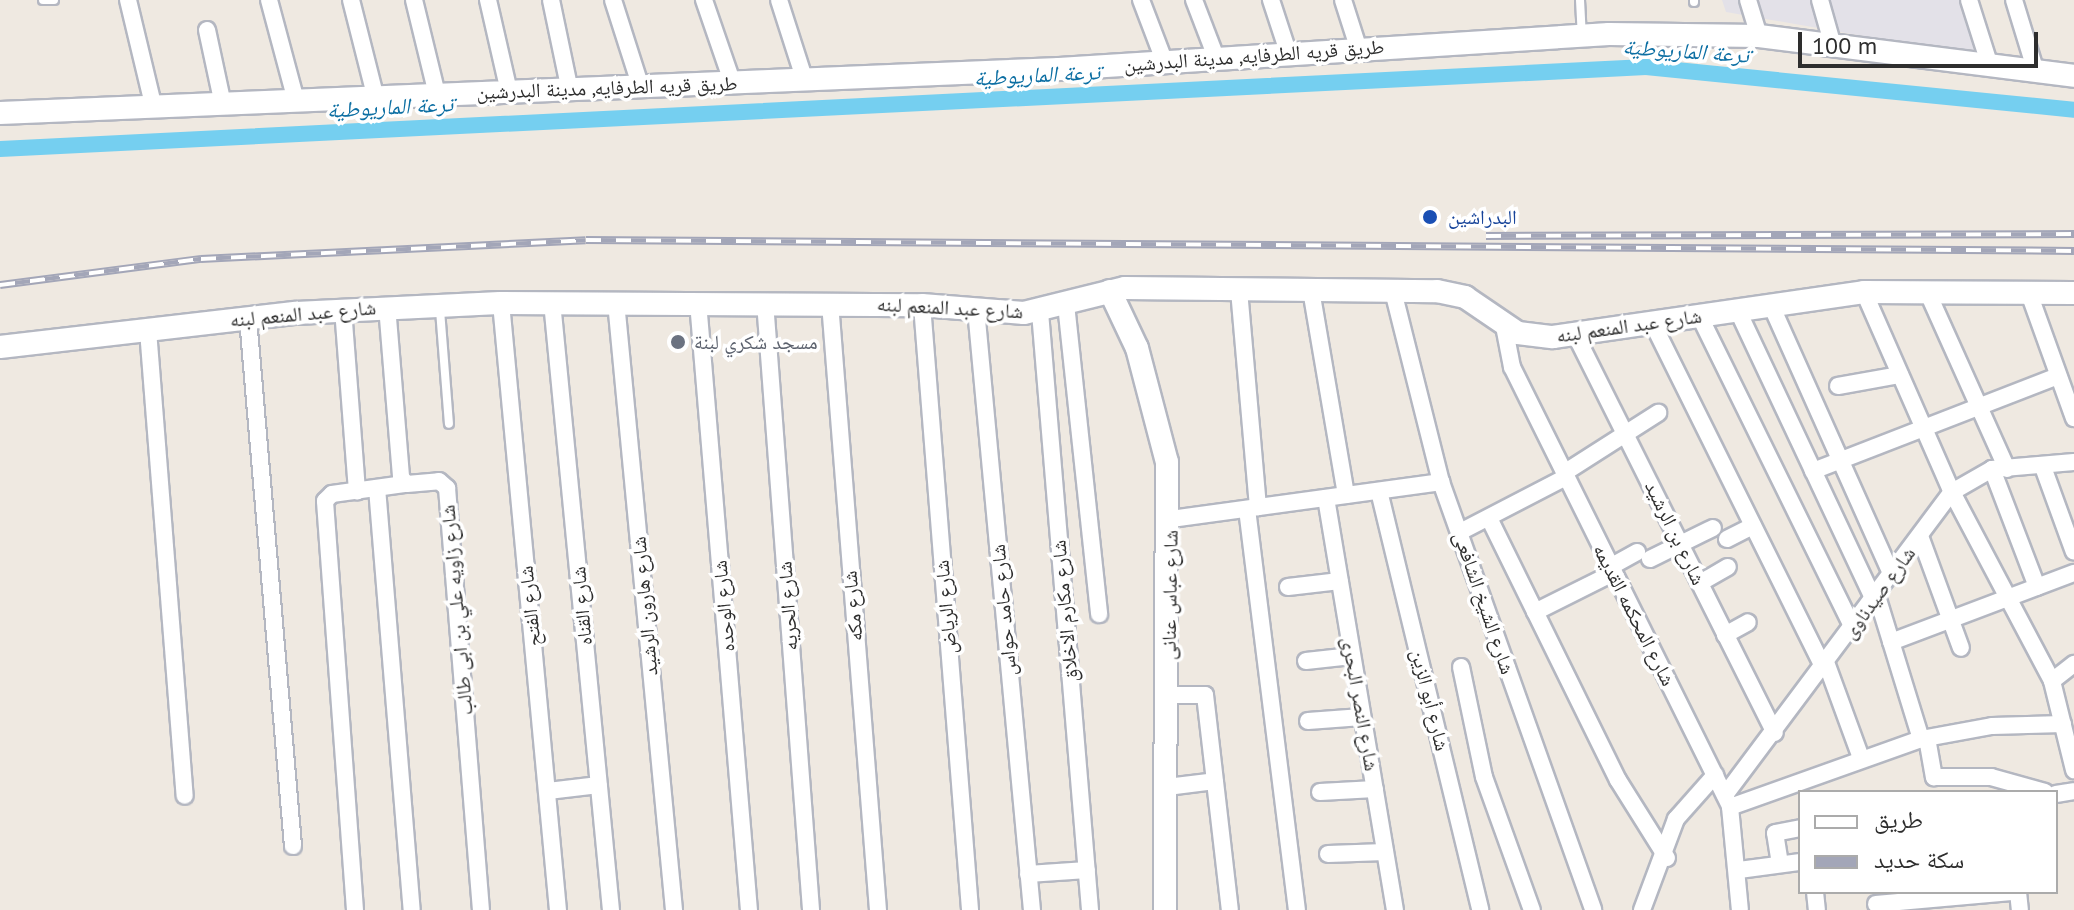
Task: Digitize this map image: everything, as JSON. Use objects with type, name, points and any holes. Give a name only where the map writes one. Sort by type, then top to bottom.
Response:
[{"type":"main road","name":"طريق قريه الطرفايه, مدينة البدرشين","points":[[0,113],[295,97],[570,91],[805,81],[1217,60],[1582,35],[1759,36],[2074,76]]},
{"type":"main road","name":"شارع عبد المنعم لبنه","points":[[0,347],[343,309],[501,303],[830,303],[1040,312],[1110,291],[1451,292],[1504,326],[1533,337],[1653,324],[1864,292],[1927,291],[2030,296],[2074,293]]},
{"type":"main road","name":"شارع عباس عنانى","points":[[1110,291],[1156,404],[1171,519],[1165,910]]},
{"type":"street","points":[[128,0],[153,104]]},
{"type":"street","points":[[269,0],[295,97]]},
{"type":"street","points":[[351,0],[375,95]]},
{"type":"street","points":[[414,0],[437,94]]},
{"type":"street","points":[[488,0],[509,92]]},
{"type":"street","points":[[551,0],[570,91]]},
{"type":"street","points":[[613,0],[641,88]]},
{"type":"street","points":[[704,0],[733,84]]},
{"type":"street","points":[[779,0],[805,81]]},
{"type":"street","points":[[1141,0],[1165,63]]},
{"type":"street","points":[[1194,0],[1217,60]]},
{"type":"street","points":[[1271,0],[1289,55]]},
{"type":"street","points":[[1343,0],[1359,50]]},
{"type":"street","points":[[1748,0],[1759,36]]},
{"type":"street","points":[[1820,0],[1833,46]]},
{"type":"street","points":[[1969,0],[1989,63]]},
{"type":"street","points":[[2014,0],[2036,72]]},
{"type":"street","points":[[207,30],[222,100]]},
{"type":"street","points":[[1239,290],[1253,508],[1297,910]]},
{"type":"street","points":[[1311,290],[1346,495]]},
{"type":"street","name":"شارع الشيخ الشافعى","points":[[1393,291],[1441,482],[1593,910]]},
{"type":"street","points":[[1927,291],[1979,407],[2037,587]]},
{"type":"street","points":[[1864,292],[1952,492],[2005,599],[2052,681],[2074,770]]},
{"type":"street","points":[[2030,296],[2074,418]]},
{"type":"street","name":"شارع القناه","points":[[552,302],[611,910]]},
{"type":"street","name":"شارع هارون الرشيد","points":[[616,302],[674,910]]},
{"type":"street","name":"شارع الوحده","points":[[698,302],[749,910]]},
{"type":"street","name":"شارع الحريه","points":[[765,302],[811,910]]},
{"type":"street","name":"شارع الفتح","points":[[501,303],[558,910]]},
{"type":"street","name":"شارع مكه","points":[[830,303],[878,910]]},
{"type":"street","points":[[1066,304],[1099,614]]},
{"type":"street","name":"شارع الرياض","points":[[922,305],[970,910]]},
{"type":"street","points":[[1771,305],[1892,575]]},
{"type":"street","points":[[387,306],[404,484]]},
{"type":"street","points":[[343,309],[357,491]]},
{"type":"street","name":"شارع حامد حواس","points":[[976,309],[1032,910]]},
{"type":"street","points":[[1738,311],[1876,598],[1934,777],[1991,777],[2038,790]]},
{"type":"street","name":"شارع مكارم الاخلاق","points":[[1040,312],[1090,910]]},
{"type":"street","points":[[1700,317],[1853,628]]},
{"type":"street","points":[[248,318],[293,846]]},
{"type":"street","points":[[1653,324],[1826,667],[1861,758]]},
{"type":"street","name":"شارع المحكمه القديمه","points":[[1504,326],[1512,367],[1728,801],[1739,870],[1740,910]]},
{"type":"street","points":[[148,330],[185,796]]},
{"type":"street","name":"شارع بن الرشيد","points":[[1575,334],[1775,733]]},
{"type":"street","points":[[1838,386],[1900,375]]},
{"type":"street","points":[[1813,471],[2058,376]]},
{"type":"street","points":[[1460,532],[1565,475],[1658,413]]},
{"type":"street","name":"شارع صيدناوى","points":[[1728,801],[1952,492],[2000,469],[2074,462]]},
{"type":"street","points":[[2043,467],[2074,552]]},
{"type":"street","name":"شارع زاويه علي بن ابى طالب","points":[[355,910],[325,501],[332,494],[439,481],[447,488],[481,910]]},
{"type":"street","points":[[1171,519],[1441,482]]},
{"type":"street","points":[[377,488],[412,910]]},
{"type":"street","name":"شارع أبو الزين","points":[[1379,491],[1480,910]]},
{"type":"street","name":"شارع النصر البحرى","points":[[1326,498],[1395,910]]},
{"type":"street","points":[[1489,518],[1618,780],[1667,858]]},
{"type":"street","points":[[1727,539],[1753,526]]},
{"type":"street","points":[[1535,612],[1611,570],[1713,528]]},
{"type":"street","points":[[1920,536],[1961,648]]},
{"type":"street","points":[[1700,583],[1728,567]]},
{"type":"street","points":[[1891,642],[2074,573]]},
{"type":"street","points":[[1288,587],[1340,581]]},
{"type":"street","points":[[1725,635],[1748,622]]},
{"type":"street","points":[[1306,661],[1352,656]]},
{"type":"street","points":[[2052,681],[2074,664]]},
{"type":"street","points":[[1461,667],[1484,777],[1532,910]]},
{"type":"street","points":[[1169,695],[1205,693],[1230,910]]},
{"type":"street","points":[[1308,721],[1362,717]]},
{"type":"street","points":[[1728,801],[1924,739],[1992,726],[2063,724]]},
{"type":"street","points":[[1642,910],[1667,858],[1676,819],[1715,775]]},
{"type":"street","points":[[1167,787],[1215,781]]},
{"type":"street","points":[[548,791],[599,785]]},
{"type":"street","points":[[1320,792],[1375,789]]},
{"type":"street","points":[[1780,864],[1775,833],[1798,828]]},
{"type":"street","points":[[1328,854],[1385,852]]},
{"type":"street","points":[[1739,870],[1798,862]]},
{"type":"street","points":[[1028,874],[1087,870]]},
{"type":"street","points":[[1876,902],[1935,904],[1998,894]]},
{"type":"lane","points":[[43,0],[54,0]]},
{"type":"lane","points":[[1580,0],[1582,35]]},
{"type":"lane","points":[[439,305],[449,424]]},
{"type":"shaded area","points":[[1722,0],[1968,0],[1983,57],[1726,12]]},
{"type":"waterway","name":"ترعة الماريوطية","points":[[0,149],[1646,67],[2074,110]]},
{"type":"railway","points":[[1486,236],[2074,234]]},
{"type":"railway","points":[[0,285],[201,259],[586,240],[2074,251]]},
{"type":"place","name":"البدراشين","points":[[1430,217]]},
{"type":"place","name":"مسجد شكري لبنة","points":[[678,342]]}]
